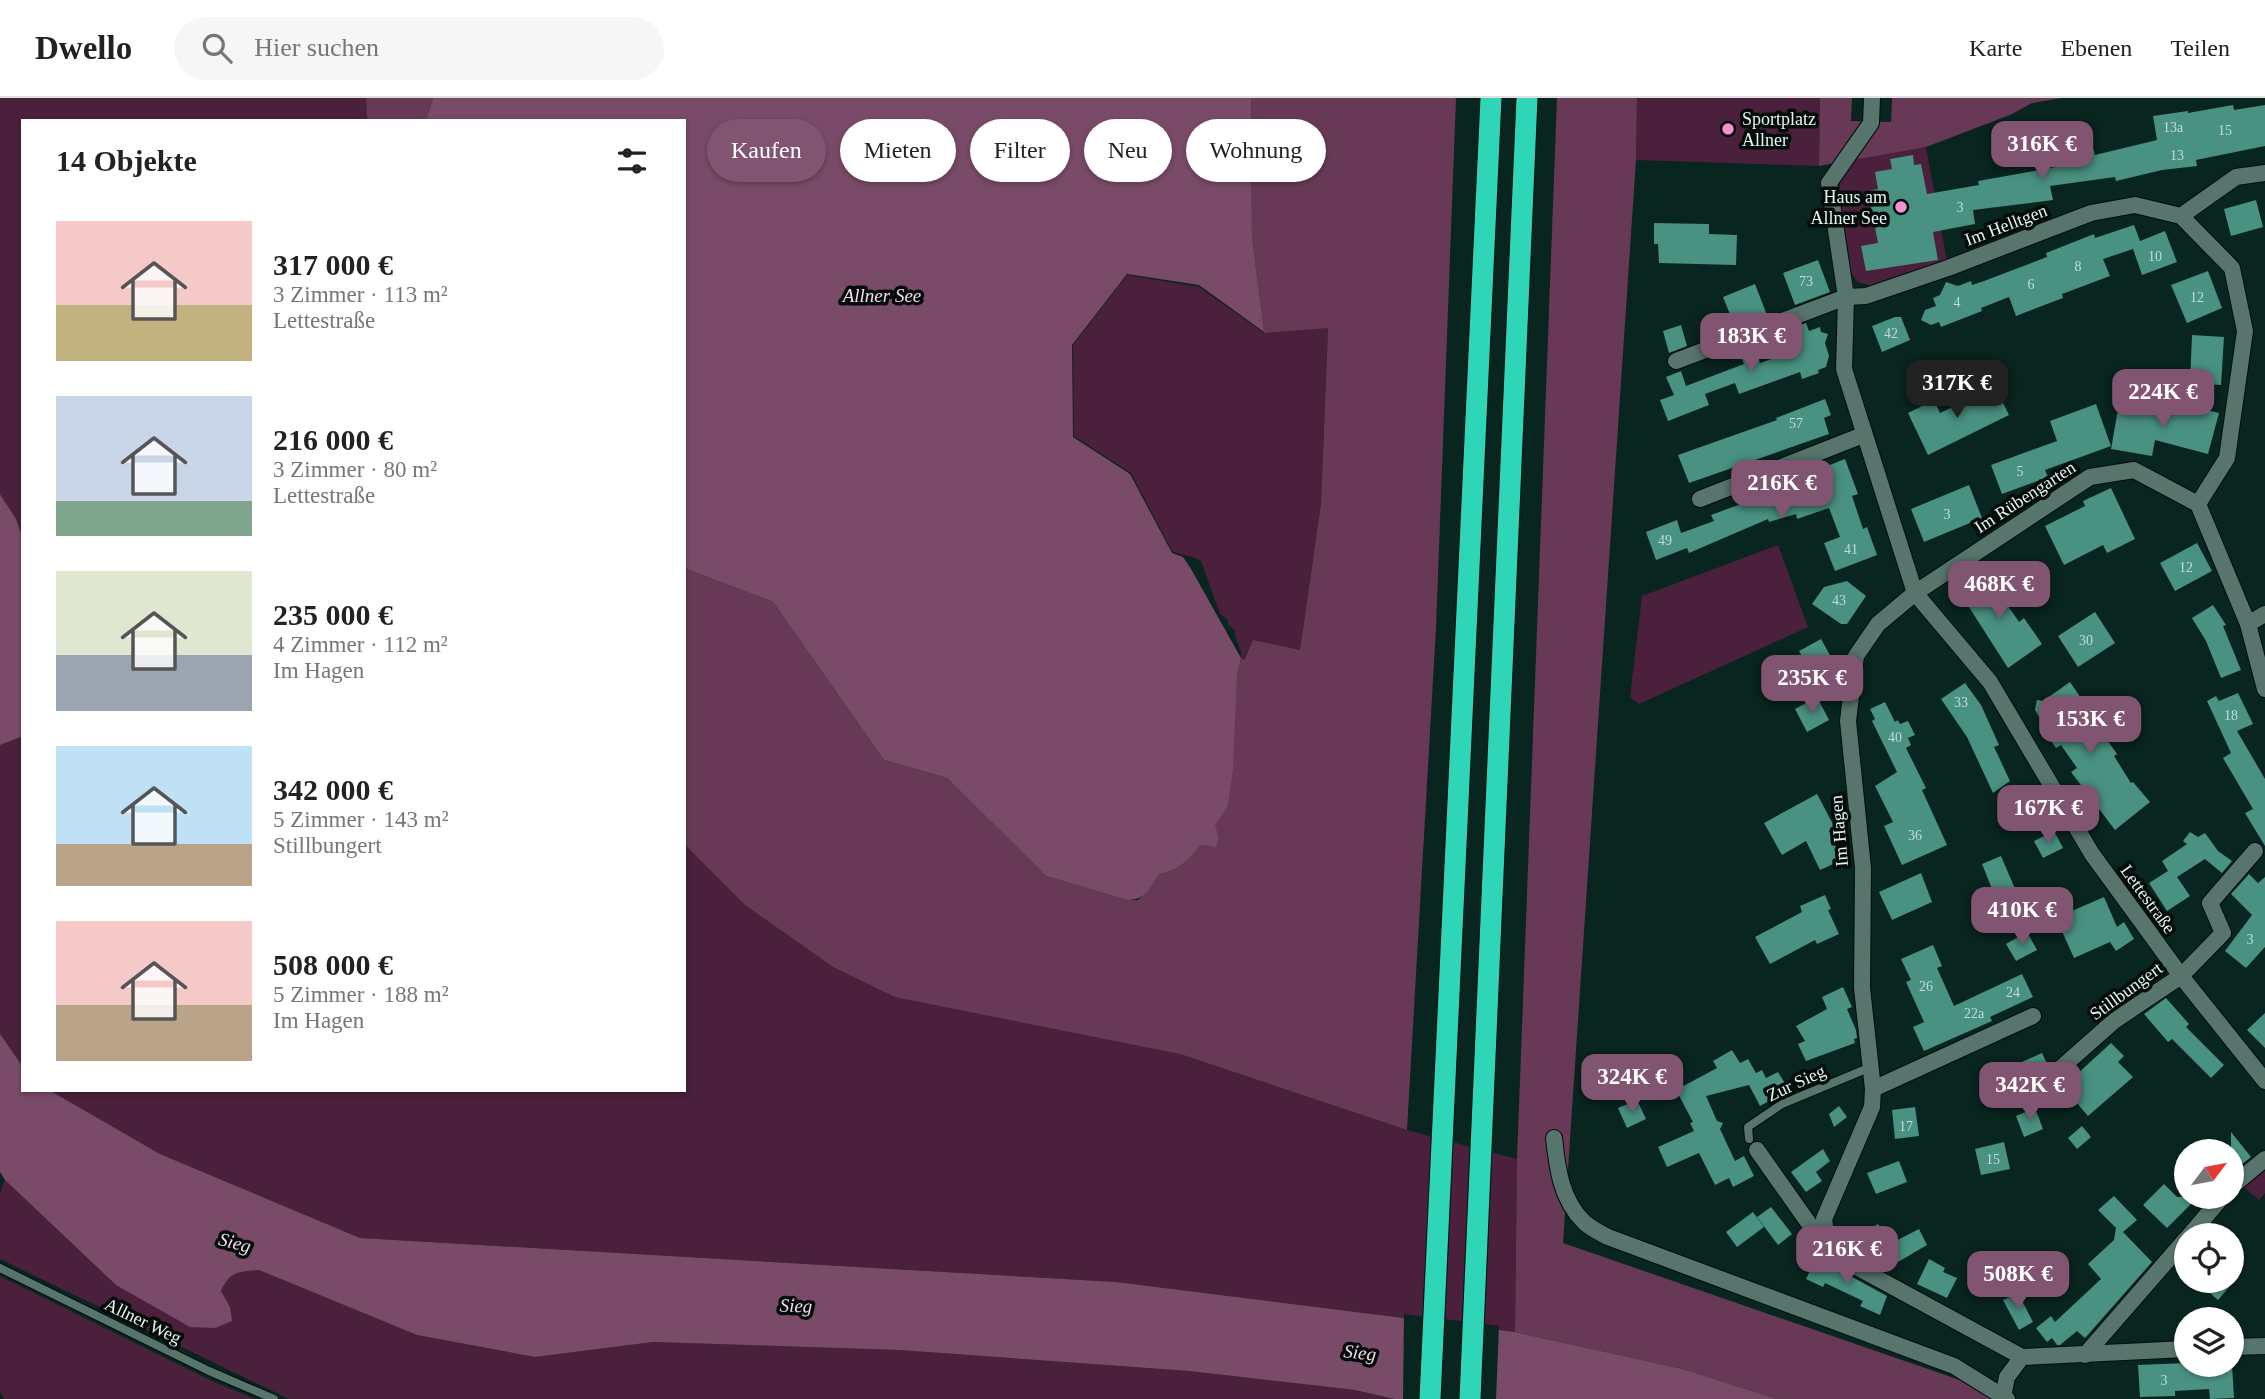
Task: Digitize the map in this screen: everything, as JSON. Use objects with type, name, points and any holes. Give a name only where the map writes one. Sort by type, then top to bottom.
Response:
[{"type":"highway","points":[[1430,1399],[1491,98]]},
{"type":"highway","points":[[1470,1399],[1527,98]]},
{"type":"street","name":"Lettestraße","points":[[1872,98],[1871,123],[1829,183],[1846,297],[1844,369],[1915,593],[1990,682],[2091,854],[2265,1082]]},
{"type":"street","points":[[2265,173],[2236,177],[2181,216],[2232,268],[2245,331],[2227,458],[2198,504],[2248,624],[2265,689]]},
{"type":"street","name":"Im Helltgen","points":[[1846,297],[1866,296],[1913,280],[2091,213],[2135,205],[2181,216]]},
{"type":"street","points":[[1676,361],[1846,297]]},
{"type":"street","points":[[1700,499],[1864,435]]},
{"type":"street","name":"Im Rübengarten","points":[[1915,593],[2090,477],[2134,470],[2198,504]]},
{"type":"street","name":"Im Hagen","points":[[1829,1252],[1824,1219],[1872,1107],[1873,1089],[1863,988],[1863,868],[1848,721],[1856,656],[1878,624],[1915,593]]},
{"type":"street","points":[[2248,624],[2265,614]]},
{"type":"street","name":"Stillbungert","points":[[1995,1093],[2027,1091],[2044,1083],[2114,1021],[2181,975],[2222,933],[2210,903],[2255,851]]},
{"type":"street","points":[[1873,1089],[2033,1016]]},
{"type":"street","points":[[1554,1138],[1557,1171],[1567,1197],[1584,1223],[1608,1237],[1954,1366],[2005,1398],[2007,1377],[2022,1357]]},
{"type":"street","points":[[1753,1144],[1829,1252],[2022,1357],[2174,1350]]},
{"type":"street","points":[[2244,1176],[2265,1159]]},
{"type":"street","points":[[2199,1223],[2212,1209]]},
{"type":"street","points":[[2085,1355],[2174,1252]]},
{"type":"street","points":[[2244,1347],[2265,1346]]},
{"type":"lane","name":"Zur Sieg","points":[[1753,1144],[1748,1127],[1782,1104],[1871,1067]]},
{"type":"lane","name":"Allner Weg","points":[[0,1268],[209,1371],[274,1399]]},
{"type":"shaded area","points":[[0,98],[366,98],[367,119],[21,119],[21,533],[0,494]]},
{"type":"shaded area","points":[[366,98],[433,98],[427,119],[367,119]]},
{"type":"shaded area","points":[[1251,98],[1456,98],[1436,628],[1407,1130],[1180,1054],[895,997],[833,967],[745,905],[686,846],[686,569],[773,602],[884,760],[947,778],[1046,876],[1127,900],[1138,900],[1159,874],[1183,864],[1201,845],[1216,846],[1219,838],[1214,825],[1228,806],[1237,676],[1241,658],[1244,660],[1253,640],[1300,650],[1321,503],[1328,328],[1264,333],[1252,236],[1252,182],[1326,182],[1326,119],[1251,119]]},
{"type":"shaded area","points":[[1557,98],[1637,98],[1636,160],[1563,1243],[2015,1399],[1777,1399],[1683,1369],[1515,1332],[1517,1159]]},
{"type":"shaded area","name":"Sportplatz Allner","points":[[1637,98],[1820,98],[1819,166],[1636,160]]},
{"type":"shaded area","points":[[1820,98],[1852,98],[1851,121],[1891,122],[1892,98],[2062,98],[2032,103],[2010,115],[1926,147],[1819,166]]},
{"type":"shaded area","points":[[1926,147],[1947,261],[1873,286],[1858,282],[1848,269],[1839,198],[1840,184],[1849,159]]},
{"type":"shaded area","points":[[1127,275],[1199,287],[1264,333],[1328,327],[1321,503],[1300,650],[1253,640],[1243,660],[1235,631],[1220,614],[1201,561],[1172,551],[1131,473],[1074,436],[1073,345]]},
{"type":"shaded area","points":[[1778,545],[1808,627],[1639,704],[1630,697],[1642,596]]},
{"type":"shaded area","points":[[21,737],[21,1064],[0,1034],[0,745]]},
{"type":"shaded area","points":[[686,846],[745,905],[833,967],[1066,1030],[1180,1054],[1407,1130],[1517,1159],[1515,1332],[1116,1282],[360,1238],[160,1154],[52,1092],[686,1092]]},
{"type":"shaded area","points":[[2265,1163],[2265,1193],[2259,1200],[2244,1187],[2244,1181]]},
{"type":"shaded area","points":[[5,1180],[116,1285],[230,1307],[221,1291],[228,1280],[241,1272],[259,1270],[417,1335],[535,1357],[653,1342],[899,1350],[1189,1371],[1355,1390],[1394,1399],[289,1399],[0,1259],[0,1193]]},
{"type":"shaded area","points":[[0,1276],[212,1381],[255,1399],[4,1399],[0,1392]]},
{"type":"water","name":"Allner See","points":[[433,98],[1251,98],[1251,119],[1186,119],[1186,182],[1252,182],[1252,236],[1264,332],[1199,285],[1127,274],[1072,345],[1073,437],[1130,474],[1172,553],[1183,557],[1191,569],[1241,658],[1237,676],[1233,768],[1228,806],[1215,825],[1219,838],[1216,847],[1201,845],[1183,864],[1159,874],[1143,896],[1127,900],[1046,876],[947,778],[884,760],[773,602],[686,569],[686,119],[427,119]]},
{"type":"water","points":[[0,494],[21,533],[21,737],[0,745]]},
{"type":"water","name":"Sieg","points":[[0,1034],[21,1064],[21,1092],[52,1092],[160,1154],[360,1238],[1116,1282],[1515,1332],[1683,1369],[1777,1399],[1394,1399],[1355,1390],[1189,1371],[899,1350],[653,1342],[535,1357],[417,1335],[259,1270],[236,1274],[224,1284],[221,1291],[230,1307],[232,1321],[215,1328],[190,1327],[116,1285],[5,1180],[0,1172]]},
{"type":"pier","points":[[1404,1314],[1499,1326],[1496,1399],[1403,1399]]},
{"type":"building","points":[[2233,105],[2234,110],[2265,105],[2265,146],[2196,160],[2197,166],[2162,170],[2116,181],[2115,177],[2050,186],[2053,200],[1973,210],[1975,224],[1933,232],[1938,260],[1866,271],[1861,246],[1878,243],[1868,191],[1878,189],[1875,172],[1892,169],[1890,159],[1913,155],[1914,165],[1921,164],[1927,194],[1979,185],[1978,181],[2067,165],[2065,152],[2093,148],[2095,155],[2157,140],[2153,116]]},
{"type":"building","points":[[2256,200],[2263,227],[2231,236],[2224,209]]},
{"type":"building","points":[[1654,223],[1709,224],[1709,234],[1737,235],[1736,265],[1659,263],[1658,244],[1654,244]]},
{"type":"building","points":[[2134,225],[2140,241],[2165,231],[2177,262],[2142,275],[2133,249],[2103,259],[2110,276],[2062,294],[2063,298],[2016,316],[2009,297],[1941,327],[1939,322],[1931,325],[1921,320],[1925,310],[1936,306],[1933,298],[1940,295],[1946,282],[1958,286],[1971,281],[1972,285],[2047,257],[2046,253],[2094,234],[2095,238]]},
{"type":"building","points":[[1818,260],[1830,292],[1795,305],[1783,273]]},
{"type":"building","points":[[2208,271],[2222,308],[2187,323],[2171,285]]},
{"type":"building","points":[[1755,284],[1767,315],[1735,327],[1723,297]]},
{"type":"building","points":[[1901,317],[1910,340],[1882,352],[1872,326]]},
{"type":"building","points":[[1806,323],[1809,331],[1820,327],[1821,332],[1828,334],[1825,343],[1829,356],[1826,367],[1818,370],[1819,373],[1802,379],[1800,372],[1739,394],[1735,383],[1705,394],[1709,405],[1668,421],[1660,400],[1674,395],[1666,377],[1681,371],[1686,386],[1744,364],[1738,350],[1753,345],[1760,363],[1797,350],[1790,329]]},
{"type":"building","points":[[1681,325],[1687,346],[1669,353],[1663,331]]},
{"type":"building","points":[[2192,335],[2224,337],[2221,385],[2190,383]]},
{"type":"building","points":[[1995,387],[2009,415],[1928,455],[1908,413],[1934,400],[1940,413]]},
{"type":"building","points":[[1825,399],[1831,415],[1824,418],[1829,434],[1689,483],[1678,455],[1777,420],[1776,418]]},
{"type":"building","points":[[2096,404],[2111,446],[2045,470],[2048,477],[2002,494],[1991,465],[2057,441],[2050,421]]},
{"type":"building","points":[[2119,404],[2180,415],[2183,404],[2219,413],[2208,454],[2155,440],[2152,456],[2111,449]]},
{"type":"building","points":[[1845,459],[1858,494],[1852,496],[1863,529],[1867,527],[1877,555],[1835,571],[1824,543],[1840,537],[1829,508],[1797,519],[1796,514],[1769,522],[1768,519],[1689,553],[1687,548],[1656,560],[1646,532],[1677,520],[1681,533],[1714,521],[1711,515],[1787,487],[1791,500],[1828,486],[1822,468]]},
{"type":"building","points":[[1969,485],[1982,518],[1924,542],[1911,509]]},
{"type":"building","points":[[2111,488],[2135,539],[2107,553],[2103,545],[2064,565],[2045,526],[2085,506],[2083,501]]},
{"type":"building","points":[[2197,543],[2212,571],[2175,591],[2160,563]]},
{"type":"building","points":[[1985,572],[2019,622],[2024,618],[2042,644],[2008,668],[1958,590]]},
{"type":"building","points":[[1847,581],[1866,596],[1847,624],[1841,624],[1812,604],[1824,587]]},
{"type":"building","points":[[2213,605],[2226,625],[2223,626],[2241,670],[2221,678],[2206,641],[2192,618]]},
{"type":"building","points":[[2095,612],[2115,643],[2078,667],[2058,636]]},
{"type":"building","points":[[1821,639],[1840,673],[1818,685],[1799,651]]},
{"type":"building","points":[[2070,682],[2083,701],[2081,703],[2117,754],[2114,756],[2131,783],[2133,782],[2150,802],[2115,830],[2071,772],[2077,768],[2061,745],[2056,748],[2050,739],[2045,738],[2047,729],[2035,710],[2037,700],[2043,701]]},
{"type":"building","points":[[1965,683],[1981,705],[1999,745],[1994,747],[2010,781],[1993,793],[1967,737],[1941,699]]},
{"type":"building","points":[[2238,693],[2253,724],[2237,731],[2265,779],[2265,846],[2245,813],[2253,809],[2223,758],[2231,753],[2207,701],[2216,696],[2219,701]]},
{"type":"building","points":[[1817,697],[1829,720],[1807,732],[1795,709]]},
{"type":"building","points":[[1885,702],[1895,722],[1898,720],[1900,724],[1908,721],[1915,735],[1908,738],[1911,745],[1906,748],[1926,788],[1922,790],[1947,845],[1902,865],[1884,826],[1893,822],[1875,786],[1897,772],[1872,721],[1875,719],[1870,709]]},
{"type":"building","points":[[1817,794],[1835,828],[1829,831],[1842,860],[1820,870],[1806,841],[1782,855],[1764,823]]},
{"type":"building","points":[[2054,831],[2063,848],[2043,858],[2034,841]]},
{"type":"building","points":[[2190,832],[2198,837],[2205,833],[2218,851],[2232,861],[2222,873],[2205,859],[2177,877],[2190,896],[2167,911],[2149,883],[2168,871],[2162,861],[2187,844],[2183,841]]},
{"type":"building","points":[[2001,856],[2016,891],[1996,899],[1982,864]]},
{"type":"building","points":[[1921,873],[1932,902],[1892,920],[1879,892]]},
{"type":"building","points":[[2249,874],[2258,883],[2265,877],[2265,947],[2246,968],[2225,951],[2252,915],[2231,894]]},
{"type":"building","points":[[1825,895],[1831,909],[1828,910],[1839,934],[1817,944],[1815,940],[1770,964],[1755,937],[1802,912],[1800,906]]},
{"type":"building","points":[[2104,897],[2117,927],[2124,922],[2134,939],[2116,951],[2110,942],[2074,958],[2056,918]]},
{"type":"building","points":[[2027,932],[2037,950],[2016,961],[2006,944]]},
{"type":"building","points":[[1933,945],[1942,966],[1937,968],[1954,1006],[2022,974],[2033,997],[1990,1017],[1992,1021],[1924,1051],[1913,1027],[1924,1022],[1906,982],[1911,980],[1901,959]]},
{"type":"building","points":[[1843,987],[1852,1007],[1847,1009],[1856,1030],[1855,1043],[1806,1061],[1798,1044],[1805,1041],[1796,1026],[1827,1009],[1822,997]]},
{"type":"building","points":[[2166,998],[2189,1024],[2186,1027],[2224,1065],[2211,1078],[2172,1039],[2168,1042],[2144,1014]]},
{"type":"building","points":[[2265,1013],[2265,1048],[2247,1030]]},
{"type":"building","points":[[2111,1043],[2124,1056],[2118,1062],[2133,1077],[2088,1116],[2063,1087]]},
{"type":"building","points":[[1732,1050],[1740,1063],[1748,1059],[1756,1073],[1762,1070],[1766,1078],[1778,1072],[1789,1090],[1760,1106],[1749,1085],[1706,1096],[1717,1121],[1723,1123],[1720,1129],[1735,1161],[1744,1156],[1754,1176],[1733,1187],[1729,1178],[1715,1185],[1699,1153],[1667,1167],[1658,1147],[1694,1131],[1690,1123],[1693,1122],[1676,1090],[1717,1068],[1713,1061]]},
{"type":"building","points":[[2042,1053],[2048,1066],[2038,1074],[2019,1081],[2013,1066]]},
{"type":"building","points":[[1637,1100],[1646,1119],[1627,1128],[1618,1108]]},
{"type":"building","points":[[1839,1106],[1847,1117],[1834,1127],[1829,1114]]},
{"type":"building","points":[[1915,1107],[1919,1136],[1895,1139],[1892,1110]]},
{"type":"building","points":[[2035,1108],[2043,1129],[2024,1137],[2016,1116]]},
{"type":"building","points":[[2082,1126],[2091,1137],[2077,1149],[2068,1138]]},
{"type":"building","points":[[2004,1142],[2010,1169],[1981,1175],[1975,1149]]},
{"type":"building","points":[[2244,1148],[2251,1157],[2244,1163]]},
{"type":"building","points":[[1823,1149],[1830,1161],[1816,1172],[1822,1181],[1806,1192],[1791,1172]]},
{"type":"building","points":[[1899,1161],[1907,1182],[1876,1194],[1867,1173]]},
{"type":"building","points":[[2164,1184],[2174,1194],[2174,1209],[2186,1209],[2167,1228],[2143,1205]]},
{"type":"building","points":[[2114,1196],[2137,1220],[2123,1232],[2152,1262],[2085,1338],[2077,1331],[2060,1345],[2052,1338],[2047,1342],[2036,1328],[2051,1316],[2055,1322],[2101,1279],[2088,1264],[2114,1240],[2116,1228],[2098,1210]]},
{"type":"building","points":[[1771,1207],[1792,1234],[1778,1245],[1757,1217]]},
{"type":"building","points":[[1753,1212],[1764,1227],[1737,1247],[1726,1232]]},
{"type":"building","points":[[1878,1224],[1890,1244],[1919,1229],[1927,1245],[1886,1269],[1865,1232]]},
{"type":"building","points":[[1929,1259],[1945,1268],[1943,1272],[1957,1278],[1947,1298],[1917,1284]]},
{"type":"building","points":[[1815,1260],[1831,1268],[1832,1266],[1887,1296],[1880,1315],[1860,1306],[1863,1301],[1825,1283],[1823,1287],[1806,1279]]},
{"type":"building","points":[[2018,1293],[2033,1322],[2019,1330],[2003,1300]]},
{"type":"building","points":[[2210,1293],[2224,1293],[2218,1300]]},
{"type":"building","points":[[2174,1364],[2174,1377],[2233,1377],[2234,1398],[2210,1399],[2209,1389],[2175,1391],[2175,1396],[2140,1397],[2138,1365]]},
{"type":"place","name":"Sportplatz Allner","points":[[1728,129]]},
{"type":"place","name":"Haus am Allner See","points":[[1901,207]]}]
